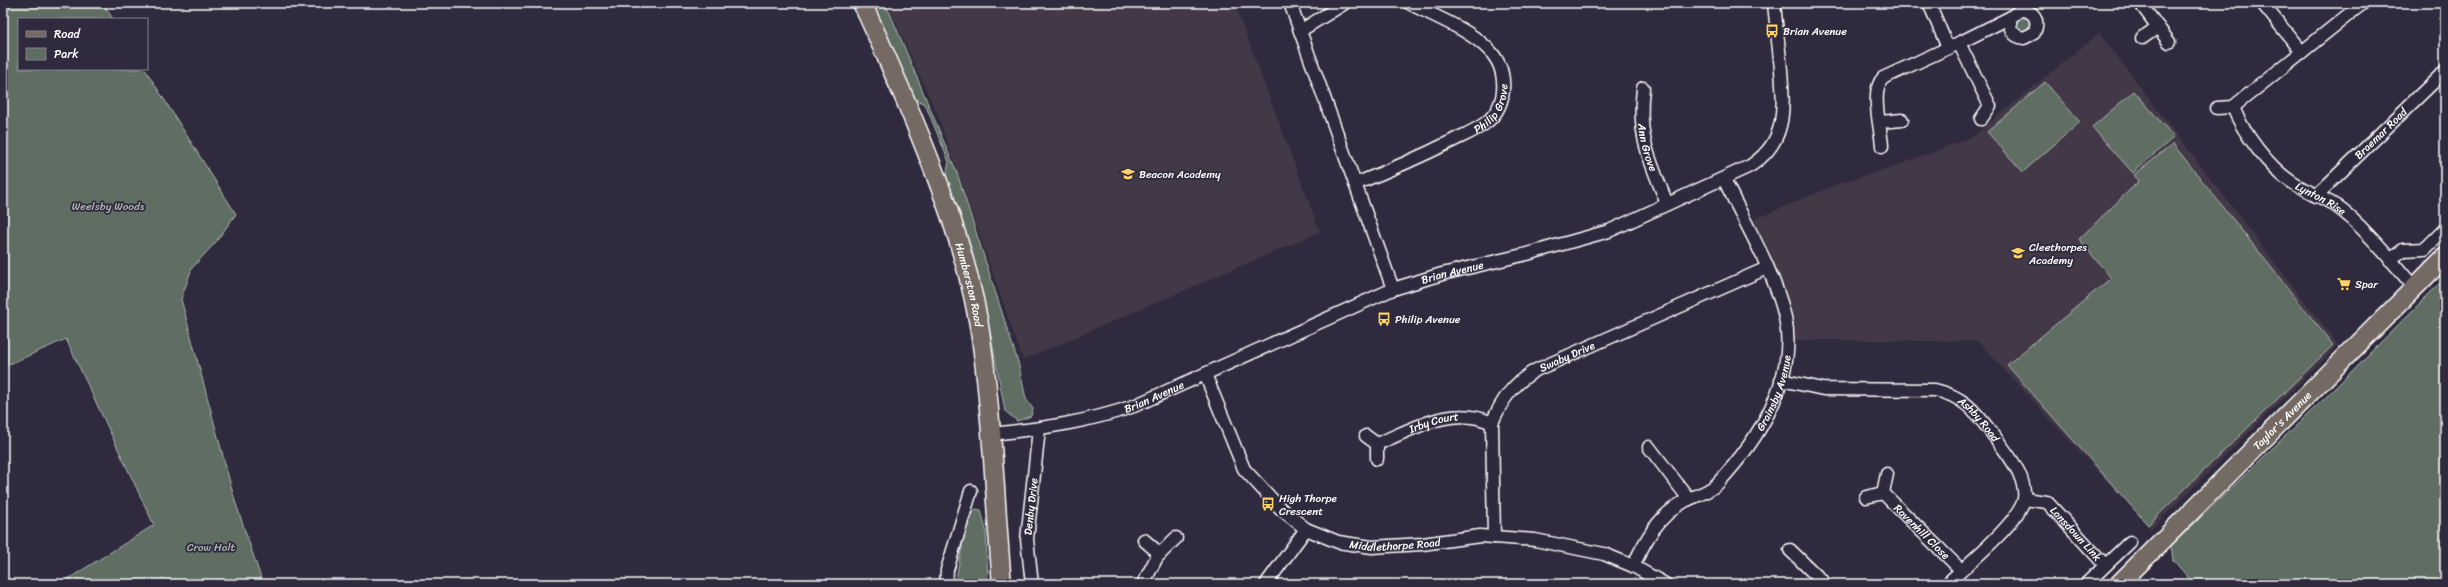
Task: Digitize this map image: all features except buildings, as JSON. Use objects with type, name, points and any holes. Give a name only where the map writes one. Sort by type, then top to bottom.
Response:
[{"type":"main road","name":"Humberston Road","points":[[862,3],[912,118],[948,208],[971,291],[982,344],[991,434],[1002,584]]},
{"type":"main road","name":"Taylor's Avenue","points":[[2119,584],[2445,257]]},
{"type":"street","points":[[1290,3],[1393,289]]},
{"type":"street","points":[[1300,31],[1345,3]]},
{"type":"street","name":"Philip Grove","points":[[1355,184],[1420,157],[1478,128],[1495,112],[1500,101],[1504,78],[1500,67],[1488,49],[1472,36],[1409,3]]},
{"type":"street","name":"Brian Avenue","points":[[991,434],[1039,429],[1113,413],[1134,406],[1393,289],[1442,274],[1527,254],[1610,231],[1724,179],[1761,159],[1772,145],[1780,127],[1783,101],[1774,3]]},
{"type":"street","points":[[1929,3],[1990,106],[1981,118]]},
{"type":"street","points":[[2140,3],[2169,42]]},
{"type":"street","points":[[2262,3],[2302,52]]},
{"type":"street","points":[[2216,108],[2233,108],[2363,3]]},
{"type":"street","points":[[1882,146],[1876,97],[1880,81],[1888,75],[1954,46],[2011,17]]},
{"type":"street","points":[[2142,38],[2158,27]]},
{"type":"street","name":"Braemar Road","points":[[2316,196],[2445,71]]},
{"type":"street","name":"Ann Grove","points":[[1643,88],[1641,108],[1642,139],[1667,204]]},
{"type":"street","name":"Lynton Rise","points":[[2233,108],[2237,118],[2271,165],[2292,182],[2336,206],[2390,260],[2414,287]]},
{"type":"street","points":[[1880,122],[1902,120]]},
{"type":"street","name":"Grainsby Avenue","points":[[1633,566],[1648,536],[1659,520],[1673,508],[1706,492],[1716,485],[1756,436],[1766,418],[1781,380],[1787,347],[1785,317],[1767,268],[1724,179]]},
{"type":"street","points":[[2390,260],[2403,250],[2424,249],[2445,229]]},
{"type":"street","name":"Swaby Drive","points":[[1494,537],[1491,444],[1492,423],[1499,406],[1508,392],[1520,379],[1536,370],[1767,268]]},
{"type":"street","name":"Middlethorpe Road","points":[[1205,374],[1244,469],[1281,509],[1306,529],[1338,542],[1372,547],[1422,544],[1480,536],[1535,540],[1604,554],[1633,566],[1666,584]]},
{"type":"street","name":"Ashby Road","points":[[1781,380],[1823,389],[1935,390],[1950,393],[1973,409],[2014,464],[2021,478],[2024,499]]},
{"type":"street","name":"Irby Court","points":[[1376,444],[1433,420],[1450,416],[1480,417],[1492,423]]},
{"type":"street","name":"Denby Drive","points":[[1032,584],[1027,538],[1039,429]]},
{"type":"street","points":[[1366,436],[1376,444],[1376,459]]},
{"type":"street","points":[[1649,447],[1689,499]]},
{"type":"street","points":[[1866,498],[1883,493],[1887,474]]},
{"type":"street","points":[[946,584],[947,570],[971,491]]},
{"type":"street","name":"Ravenhill Close","points":[[1883,493],[1961,570]]},
{"type":"street","points":[[1947,584],[2007,526],[2018,512],[2024,499]]},
{"type":"street","name":"Lansdown Link","points":[[2024,499],[2035,499],[2047,502],[2105,565]]},
{"type":"street","points":[[1266,584],[1306,529]]},
{"type":"street","points":[[1143,584],[1160,554],[1176,538]]},
{"type":"street","points":[[1144,540],[1160,554]]},
{"type":"street","points":[[2086,584],[2130,542]]},
{"type":"street","points":[[1790,550],[1825,584]]},
{"type":"shaded area","name":"Beacon Academy","points":[[887,3],[1234,3],[1320,232],[1023,360],[938,116]]},
{"type":"shaded area","name":"Cleethorpes Academy","points":[[2099,33],[2338,345],[2151,529],[1978,341],[1794,340],[1791,309],[1783,286],[1753,220],[1843,182],[1893,167],[1972,137]]},
{"type":"green space","name":"Weelsby Woods","points":[[3,3],[103,3],[112,18],[18,18],[18,70],[146,70],[236,214],[215,243],[192,268],[181,299],[235,501],[263,584],[60,584],[154,525],[66,339],[3,367]]},
{"type":"green space","points":[[870,3],[884,3],[890,13],[957,173],[1018,362],[1026,399],[1033,409],[1031,416],[1017,421],[1005,411],[987,316],[967,240],[946,176],[949,162],[925,104],[914,98]]},
{"type":"green space","points":[[2021,15],[2031,19],[2030,29],[2024,32],[2015,26],[2016,19]]},
{"type":"green space","points":[[2045,82],[2080,122],[2023,172],[1987,132]]},
{"type":"green space","points":[[2134,91],[2174,137],[2133,173],[2092,127]]},
{"type":"green space","points":[[2173,144],[2333,345],[2148,525],[2007,365],[2111,278],[2079,239],[2139,181],[2134,175]]},
{"type":"green space","points":[[2445,278],[2445,584],[2194,584],[2173,560],[2171,546],[2324,399]]},
{"type":"green space","points":[[975,509],[981,510],[986,530],[988,584],[955,584],[964,536]]},
{"type":"place","name":"Brian Avenue","points":[[1772,31]]},
{"type":"place","name":"Beacon Academy","points":[[1128,174]]},
{"type":"place","name":"Cleethorpes Academy","points":[[2018,253]]},
{"type":"place","name":"Spar","points":[[2344,284]]},
{"type":"place","name":"Philip Avenue","points":[[1384,319]]},
{"type":"place","name":"High Thorpe Crescent","points":[[1268,504]]},
{"type":"park label","name":"Crow Holt","points":[[211,547]]}]
